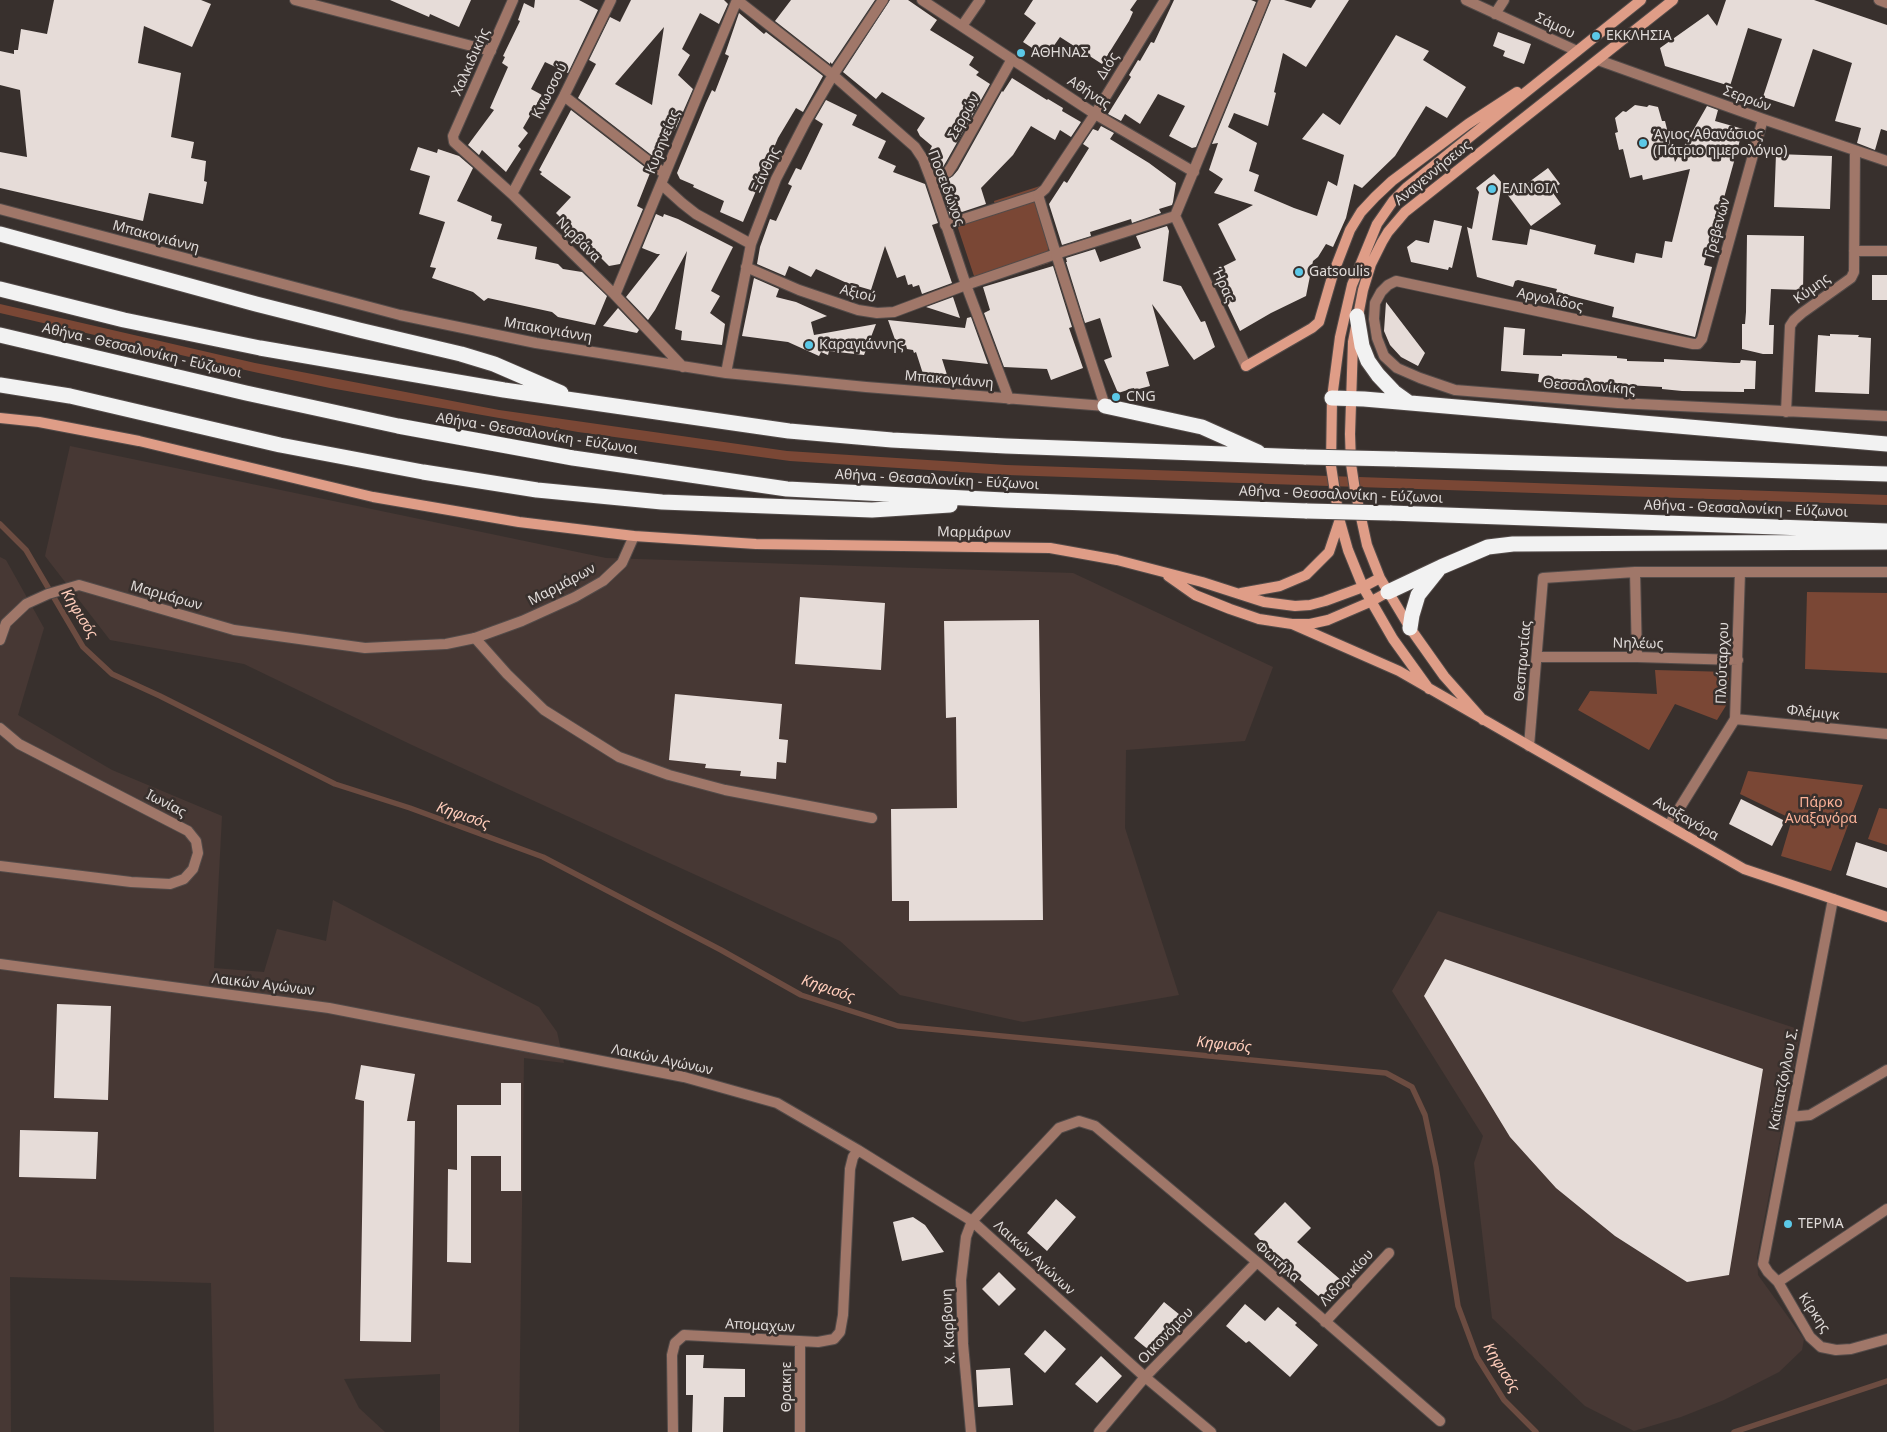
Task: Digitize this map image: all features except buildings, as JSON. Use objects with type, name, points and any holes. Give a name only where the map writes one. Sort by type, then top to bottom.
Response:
[{"type":"highway","points":[[0,234],[274,309],[461,354],[494,364],[581,402]]},
{"type":"highway","name":"Αθήνα - Θεσσαλονίκη - Εύζωνοι","points":[[0,289],[124,320],[260,348],[581,402],[789,431],[892,440],[1306,457],[1887,474]]},
{"type":"highway","points":[[1357,316],[1362,346],[1368,361],[1388,386],[1410,403]]},
{"type":"highway","name":"Αθήνα - Θεσσαλονίκη - Εύζωνοι","points":[[0,335],[323,410],[505,447],[787,488],[1004,500],[1887,531]]},
{"type":"highway","points":[[0,385],[70,396],[280,445],[423,472],[537,490],[662,502],[872,510],[1004,500]]},
{"type":"highway","points":[[1332,398],[1887,444]]},
{"type":"highway","points":[[1104,406],[1202,427],[1266,455]]},
{"type":"highway","points":[[1388,592],[1488,547],[1513,544],[1887,542]]},
{"type":"highway","points":[[1410,628],[1418,595],[1441,567]]},
{"type":"main road","name":"Αναγεννήσεως","points":[[1363,587],[1352,565],[1339,518],[1331,466],[1332,398],[1340,337],[1352,285],[1371,236],[1384,213],[1406,188],[1641,0]]},
{"type":"main road","name":"Αναγεννήσεως","points":[[1388,592],[1380,578],[1367,544],[1351,464],[1350,398],[1353,342],[1357,316],[1371,264],[1388,232],[1417,201],[1673,0]]},
{"type":"main road","points":[[1246,366],[1312,328],[1319,322],[1332,274],[1346,238],[1361,212],[1392,180],[1468,124],[1558,66]]},
{"type":"main road","points":[[0,418],[39,422],[138,441],[373,497],[519,522],[634,536]]},
{"type":"main road","points":[[1235,594],[1280,586],[1306,574],[1322,561],[1329,552],[1336,535],[1339,518]]},
{"type":"main road","name":"Μαρμάρων","points":[[634,536],[756,544],[1050,548],[1117,560],[1202,582],[1264,602],[1295,606],[1310,606],[1363,587],[1380,578]]},
{"type":"main road","name":"Μαρμάρων","points":[[1163,573],[1195,594],[1230,609],[1259,619],[1292,624],[1310,624],[1328,620],[1388,592]]},
{"type":"main road","name":"Αναξαγόρα","points":[[1363,587],[1370,602],[1397,645],[1429,689],[1744,869],[1887,917]]},
{"type":"main road","name":"Αναξαγόρα","points":[[1388,592],[1410,628],[1444,676],[1483,720]]},
{"type":"main road","points":[[1292,624],[1399,671],[1429,689]]},
{"type":"street","points":[[295,0],[311,2],[492,51]]},
{"type":"street","name":"Χαλκιδικής","points":[[454,136],[514,0]]},
{"type":"street","name":"Κνωσσού","points":[[512,194],[564,96],[611,0]]},
{"type":"street","name":"Ποσειδώνος","points":[[737,0],[833,75],[915,147],[923,159],[931,180],[966,285],[1009,399]]},
{"type":"street","name":"Κυρηνείας","points":[[615,295],[737,0]]},
{"type":"street","name":"Ξάνθης","points":[[726,373],[751,244],[776,178],[833,75],[883,0]]},
{"type":"street","name":"Αθήνας","points":[[922,0],[1095,114],[1194,172]]},
{"type":"street","points":[[962,26],[980,0]]},
{"type":"street","name":"Διός","points":[[1038,195],[1046,188],[1095,114],[1165,0]]},
{"type":"street","points":[[1175,216],[1264,0]]},
{"type":"street","name":"Σάμου","points":[[1466,0],[1577,51]]},
{"type":"street","points":[[1495,14],[1504,0]]},
{"type":"street","points":[[1879,0],[1887,3]]},
{"type":"street","name":"Σερρών","points":[[931,180],[948,172],[1012,59]]},
{"type":"street","name":"Σερρών","points":[[1598,60],[1887,161]]},
{"type":"street","points":[[564,96],[663,179],[682,203],[696,214],[751,244]]},
{"type":"street","name":"Γρεβενών","points":[[1698,344],[1702,339],[1763,119]]},
{"type":"street","name":"Νιρβάνα","points":[[454,136],[454,142],[512,194],[615,295],[683,367]]},
{"type":"street","name":"Κύμης","points":[[1786,412],[1790,326],[1802,313],[1851,278],[1854,272],[1855,151]]},
{"type":"street","points":[[946,225],[1038,195],[1104,406]]},
{"type":"street","name":"Μπακογιάννη","points":[[0,209],[400,315],[536,343],[726,373],[1104,406]]},
{"type":"street","name":"Ήρας","points":[[1175,216],[1246,366]]},
{"type":"street","name":"Αξιού","points":[[746,267],[799,290],[858,310],[877,313],[894,312],[1056,254],[1175,216]]},
{"type":"street","points":[[1854,251],[1887,252]]},
{"type":"street","name":"Αργολίδος","points":[[1396,281],[1698,344]]},
{"type":"street","name":"Θεσσαλονίκης","points":[[1396,281],[1388,285],[1381,292],[1375,303],[1374,319],[1377,338],[1384,356],[1397,368],[1455,390],[1609,403],[1887,416]]},
{"type":"street","name":"Μαρμάρων","points":[[0,640],[6,623],[26,604],[48,594],[78,585],[234,630],[366,648],[446,644],[475,638],[522,621],[575,597],[603,581],[622,563],[634,536]]},
{"type":"street","points":[[1638,657],[1635,572],[1887,572]]},
{"type":"street","name":"Θεσπρωτίας","points":[[1529,746],[1538,657],[1543,578],[1635,572]]},
{"type":"street","name":"Πλούταρχου","points":[[1669,825],[1735,719],[1740,572]]},
{"type":"street","points":[[475,638],[507,674],[544,710],[619,757],[669,775],[725,790],[872,818]]},
{"type":"street","name":"Νηλέως","points":[[1538,657],[1738,660]]},
{"type":"street","name":"Φλέμιγκ","points":[[1735,719],[1887,734]]},
{"type":"street","name":"Ιωνίας","points":[[0,728],[19,744],[188,831],[196,840],[198,853],[193,869],[184,879],[170,884],[132,882],[0,866]]},
{"type":"street","name":"Καϊτατζόγλου Σ.","points":[[1763,1264],[1833,899]]},
{"type":"street","name":"Λαικών Αγώνων","points":[[0,964],[329,1008],[684,1077],[777,1103],[858,1150],[972,1221],[1145,1377],[1211,1432]]},
{"type":"street","points":[[1791,1117],[1810,1115],[1887,1070]]},
{"type":"street","name":"Φωτήλα","points":[[972,1221],[1059,1128],[1079,1121],[1095,1126],[1257,1262],[1440,1421]]},
{"type":"street","name":"Απομαχων","points":[[673,1432],[672,1355],[675,1344],[684,1335],[818,1342],[834,1339],[840,1332],[843,1315],[850,1169],[853,1157],[858,1150]]},
{"type":"street","points":[[1778,1282],[1887,1209]]},
{"type":"street","name":"Χ. Καρβουη","points":[[971,1432],[963,1344],[961,1280],[966,1237],[972,1221]]},
{"type":"street","name":"Λιδορικίου","points":[[1325,1322],[1389,1253]]},
{"type":"street","name":"Οικονόμου","points":[[1099,1432],[1145,1377],[1257,1262]]},
{"type":"street","name":"Κίρκης","points":[[1763,1264],[1778,1282],[1810,1337],[1821,1347],[1836,1350],[1852,1349],[1887,1339]]},
{"type":"street","name":"Θρακηε","points":[[800,1342],[800,1432]]},
{"type":"shaded area","points":[[70,446],[606,558],[1073,573],[1273,667],[1245,741],[1126,750],[1125,828],[1179,995],[1023,1022],[900,995],[840,941],[412,745],[244,664],[110,640],[45,556]]},
{"type":"shaded area","points":[[0,557],[6,560],[44,628],[18,715],[112,770],[222,816],[214,968],[264,972],[277,929],[326,941],[333,900],[539,1007],[557,1032],[564,1063],[524,1058],[519,1432],[440,1432],[440,1374],[344,1379],[359,1408],[385,1432],[214,1432],[211,1283],[10,1277],[11,1432],[0,1432]]},
{"type":"shaded area","points":[[1438,911],[1801,1030],[1757,1257],[1758,1275],[1804,1339],[1802,1350],[1779,1372],[1724,1400],[1681,1417],[1634,1431],[1585,1406],[1492,1318],[1474,1163],[1483,1136],[1392,991]]},
{"type":"green space","points":[[1040,186],[1058,246],[1048,249],[1049,263],[977,285],[955,219],[995,206],[994,201]]},
{"type":"green space","points":[[0,304],[255,363],[499,410],[787,451],[1006,465],[1887,495],[1887,505],[1007,475],[790,461],[578,432],[330,388],[0,313]]},
{"type":"green space","points":[[1807,592],[1887,593],[1887,673],[1805,669]]},
{"type":"green space","points":[[1655,670],[1729,672],[1727,704],[1717,720],[1675,704],[1649,750],[1578,710],[1590,691],[1657,694]]},
{"type":"green space","name":"Πάρκο Αναξαγόρα","points":[[1748,771],[1863,785],[1831,871],[1781,856],[1792,819],[1740,794]]},
{"type":"green space","points":[[1879,808],[1887,809],[1887,845],[1868,839]]},
{"type":"waterway","name":"Κηφισός","points":[[0,524],[26,550],[83,647],[112,674],[160,696],[335,784],[410,808],[543,857],[721,950],[801,995],[898,1026],[1386,1073],[1412,1087],[1425,1115],[1436,1167],[1458,1306],[1477,1357],[1504,1400],[1536,1432]]},
{"type":"waterway","name":"Κηφισός","points":[[1734,1432],[1887,1381]]},
{"type":"place","name":"ΕΚΚΛΗΣΙΑ","points":[[1596,36]]},
{"type":"place","name":"ΑΘΗΝΑΣ","points":[[1021,53]]},
{"type":"place","name":"Άγιος Αθανάσιος (Πάτριο ημερολόγιο)","points":[[1643,143]]},
{"type":"place","name":"ΕΛΙΝΟΙΛ","points":[[1492,189]]},
{"type":"place","name":"Gatsoulis","points":[[1299,272]]},
{"type":"place","name":"Καραγιάννης","points":[[809,345]]},
{"type":"place","name":"CNG","points":[[1116,397]]},
{"type":"place","name":"ΤΕΡΜΑ","points":[[1788,1224]]}]
